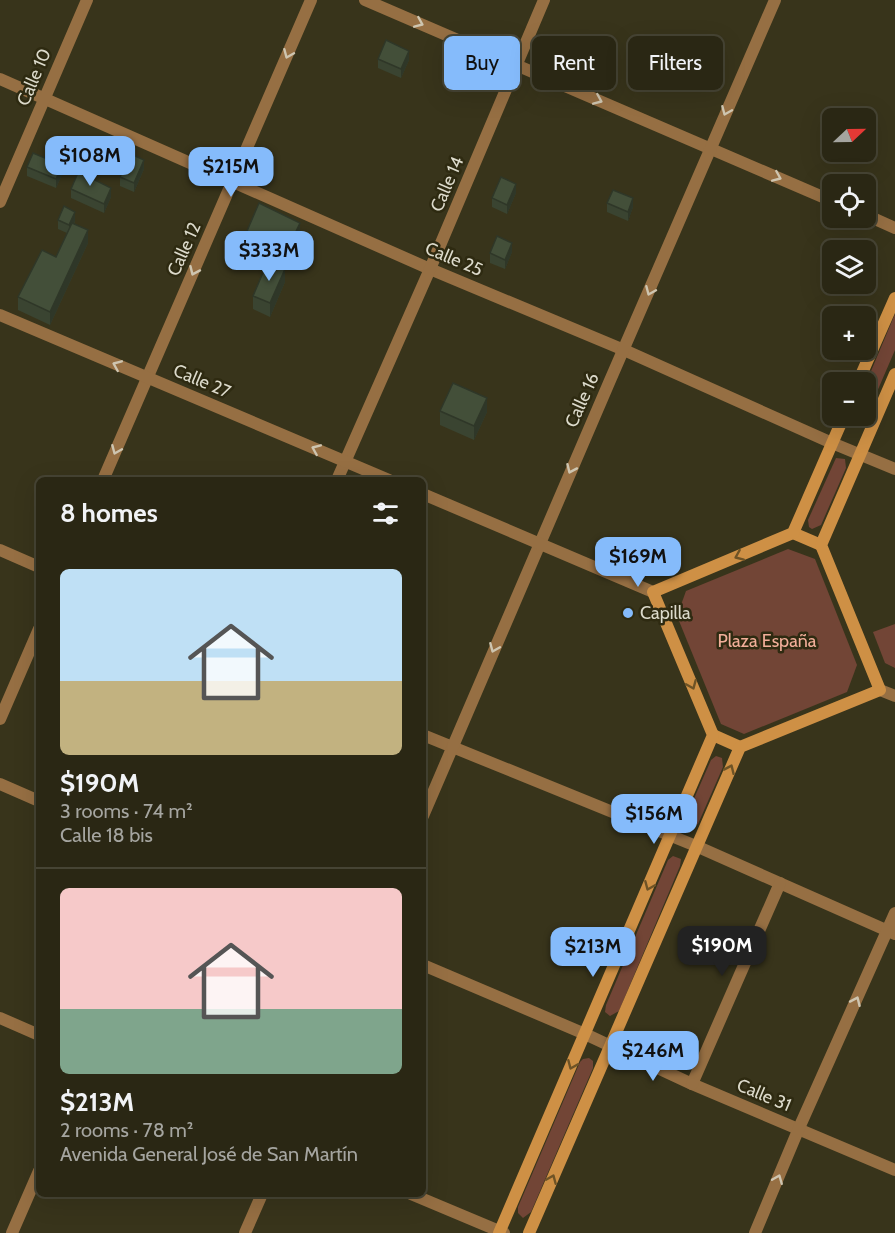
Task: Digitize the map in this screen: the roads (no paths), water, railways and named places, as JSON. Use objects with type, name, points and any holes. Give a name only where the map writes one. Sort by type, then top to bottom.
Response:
[{"type":"main road","points":[[862,372],[895,298]]},
{"type":"main road","points":[[821,545],[895,374]]},
{"type":"main road","points":[[740,747],[713,735],[653,592],[793,533],[840,426]]},
{"type":"main road","points":[[529,1233],[740,747],[879,690],[821,545],[793,533]]},
{"type":"main road","points":[[501,1232],[713,735]]},
{"type":"street","name":"Calle 10","points":[[0,202],[87,0]]},
{"type":"street","name":"Calle 12","points":[[104,477],[311,0]]},
{"type":"street","points":[[365,0],[449,36]]},
{"type":"street","name":"Calle 14","points":[[520,58],[543,0]]},
{"type":"street","name":"Calle 16","points":[[426,809],[538,543],[775,0]]},
{"type":"street","points":[[520,66],[822,197]]},
{"type":"street","name":"Calle 25","points":[[0,79],[430,269],[624,350],[895,469]]},
{"type":"street","name":"Calle 14","points":[[338,477],[506,90]]},
{"type":"street","points":[[876,219],[895,228]]},
{"type":"street","name":"Calle 27","points":[[0,315],[382,477]]},
{"type":"street","points":[[426,495],[653,592]]},
{"type":"street","points":[[0,550],[36,566]]},
{"type":"street","points":[[0,719],[36,636]]},
{"type":"street","points":[[879,690],[895,696]]},
{"type":"street","points":[[426,736],[696,846],[891,933]]},
{"type":"street","points":[[0,784],[36,800]]},
{"type":"street","points":[[692,1084],[780,883]]},
{"type":"street","points":[[755,1233],[799,1128],[891,933],[895,913]]},
{"type":"street","name":"Calle 31","points":[[426,966],[585,1034],[692,1084],[895,1170]]},
{"type":"street","points":[[0,1018],[36,1034]]},
{"type":"street","points":[[12,1233],[36,1178]]},
{"type":"street","points":[[245,1233],[261,1197]]},
{"type":"street","points":[[418,1197],[501,1232]]},
{"type":"place","name":"Capilla","points":[[628,613]]},
{"type":"park label","name":"Plaza España","points":[[767,641]]}]
